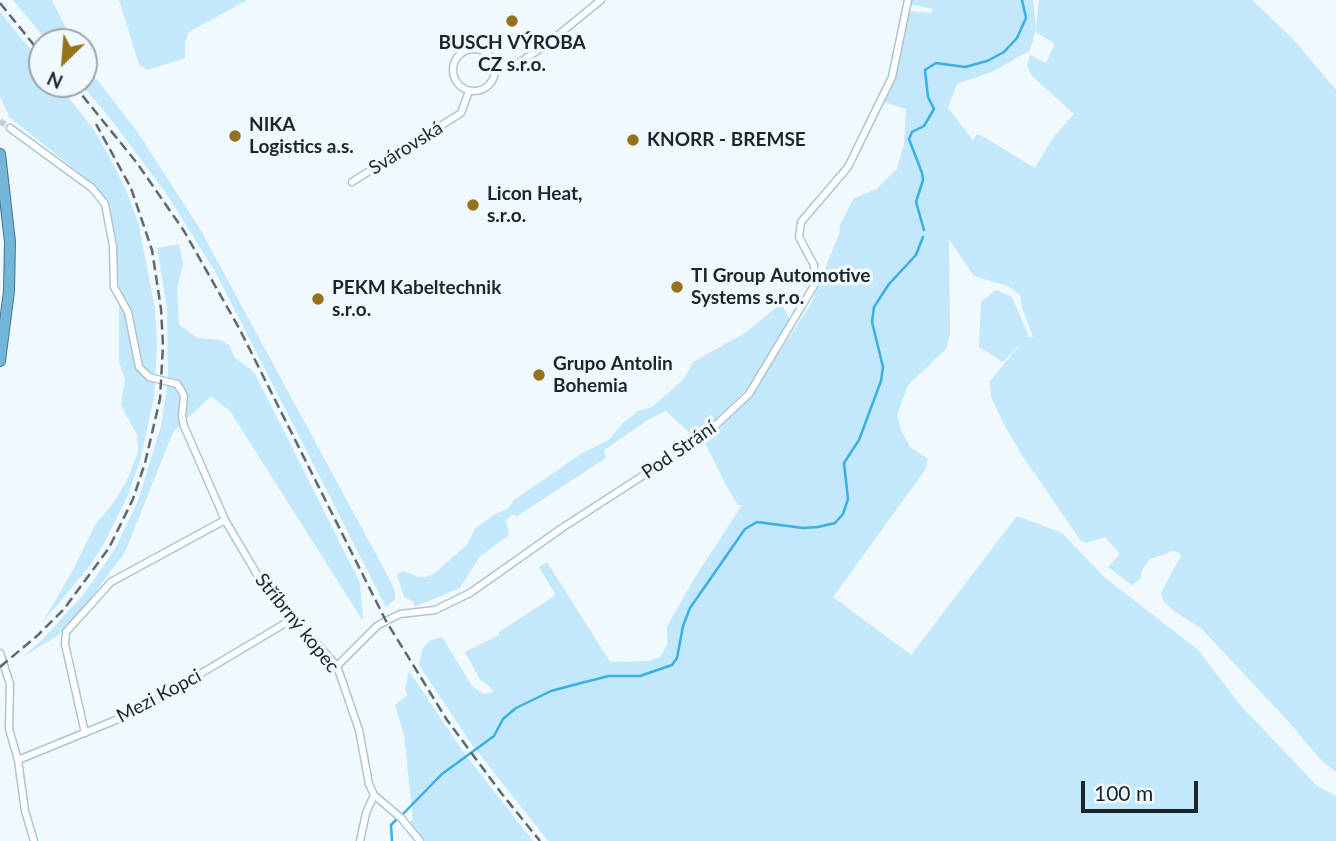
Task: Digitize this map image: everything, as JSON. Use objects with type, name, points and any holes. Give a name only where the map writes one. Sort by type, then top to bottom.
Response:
[{"type":"highway","points":[[0,154],[10,242],[9,291],[0,361]]},
{"type":"street","points":[[494,66],[517,64],[546,45],[601,0]]},
{"type":"street","name":"Pod Strání","points":[[337,666],[377,626],[386,621],[400,614],[435,610],[470,593],[562,528],[704,436],[749,394],[815,284],[814,265],[799,237],[801,222],[848,167],[892,77],[908,0]]},
{"type":"street","points":[[474,50],[490,57],[494,66],[492,81],[478,91],[469,91],[456,82],[453,75],[460,54],[474,50]]},
{"type":"street","name":"Svárovská","points":[[352,182],[461,113],[469,91]]},
{"type":"street","name":"Stříbrný kopec","points":[[10,128],[92,188],[105,204],[113,246],[114,287],[128,312],[139,367],[149,377],[177,384],[181,390],[184,396],[184,426],[226,520],[261,581],[337,666],[359,730],[369,784],[374,795]]},
{"type":"street","points":[[85,733],[65,644],[66,632],[111,582],[226,520]]},
{"type":"street","name":"Mezi Kopci","points":[[18,760],[138,711],[294,618]]},
{"type":"street","points":[[0,653],[10,684],[9,729],[18,760],[24,811],[34,841]]},
{"type":"street","points":[[360,841],[366,813],[374,795],[401,818],[419,841]]},
{"type":"shaded area","points":[[13,0],[52,0],[66,28],[36,28]]},
{"type":"shaded area","points":[[119,0],[247,0],[189,32],[185,41],[185,58],[147,70],[139,64]]},
{"type":"shaded area","points":[[911,0],[1033,0],[1036,28],[1039,0],[1252,0],[1293,39],[1336,90],[1336,772],[1319,758],[1202,629],[1164,602],[1161,593],[1181,556],[1178,552],[1173,551],[1150,559],[1142,570],[1141,578],[1132,585],[1108,567],[1120,554],[1105,537],[1086,543],[1081,541],[1022,455],[991,397],[990,381],[1023,341],[1003,362],[979,347],[981,302],[996,290],[1012,297],[1028,334],[1026,337],[1033,337],[1020,295],[1008,286],[974,276],[949,239],[950,334],[946,349],[908,385],[897,415],[910,447],[928,459],[925,470],[833,597],[911,655],[1017,516],[1062,533],[1105,578],[1198,650],[1241,706],[1317,786],[1336,796],[1336,841],[548,841],[473,746],[419,665],[422,650],[429,641],[442,637],[472,686],[483,694],[492,692],[488,685],[481,681],[465,652],[499,635],[499,632],[556,595],[539,567],[547,562],[610,662],[648,661],[660,657],[667,646],[667,627],[694,579],[742,505],[738,505],[727,487],[705,443],[753,392],[811,304],[839,234],[840,225],[854,198],[877,189],[897,169],[904,144],[906,109],[884,102],[909,11],[931,13],[933,9],[910,4]],"holes":[[[1036,29],[1036,32],[1055,44],[1046,63],[1030,55],[1027,66],[1032,76],[1074,114],[1053,138],[1035,168],[980,135],[971,142],[972,139],[948,108],[957,84],[994,71],[1030,50]]]},
{"type":"shaded area","points":[[0,12],[28,47],[28,98],[69,98],[94,130],[111,160],[139,226],[155,309],[157,345],[154,398],[140,461],[127,497],[103,545],[89,567],[42,623],[95,525],[115,501],[128,478],[138,452],[137,435],[121,405],[125,379],[119,362],[119,285],[110,206],[96,186],[9,117],[0,96]]},
{"type":"shaded area","points":[[98,81],[136,130],[200,229],[391,582],[395,599],[386,607],[216,273],[166,193],[93,98],[98,98]]},
{"type":"shaded area","points":[[179,244],[183,264],[177,288],[179,325],[198,338],[220,340],[229,345],[235,358],[254,372],[360,583],[363,621],[230,411],[211,396],[173,432],[125,552],[87,603],[58,635],[23,657],[83,595],[114,551],[138,501],[161,426],[168,381],[167,308],[157,248]]},
{"type":"shaded area","points":[[782,305],[790,320],[783,333],[747,389],[714,421],[692,435],[666,411],[649,419],[604,450],[606,458],[517,516],[513,514],[506,520],[509,535],[480,556],[460,588],[414,607],[414,602],[404,597],[397,575],[399,573],[403,571],[426,577],[435,573],[467,545],[475,529],[495,514],[508,509],[514,500],[584,452],[609,440],[623,423],[638,411],[652,407],[684,379],[693,362],[745,333]]},
{"type":"shaded area","points":[[409,671],[464,753],[533,841],[425,841],[410,822],[413,819],[404,735],[395,705],[408,695],[405,689]]},
{"type":"waterway","points":[[924,230],[916,202],[923,180],[922,173],[909,139],[912,132],[924,126],[934,109],[928,97],[925,70],[936,63],[965,67],[987,61],[1004,52],[1017,38],[1026,18],[1022,0]]},
{"type":"waterway","points":[[402,815],[442,774],[494,736],[503,719],[516,708],[551,691],[609,676],[640,676],[672,665],[677,658],[683,626],[690,608],[745,529],[757,522],[803,528],[835,523],[843,514],[848,499],[844,463],[859,440],[881,381],[883,367],[872,322],[874,307],[889,284],[916,255],[923,237]]},
{"type":"waterway","points":[[392,841],[391,825],[397,819]]},
{"type":"tunnel","points":[[0,121],[10,128]]},
{"type":"railway","points":[[0,3],[28,38]]},
{"type":"railway","points":[[84,98],[137,163],[184,231],[239,328],[386,621],[447,720],[540,841]]},
{"type":"railway","points":[[0,667],[64,609],[109,548],[133,499],[145,463],[160,399],[163,345],[161,309],[152,250],[131,188],[96,124]]},
{"type":"place","name":"BUSCH VÝROBA CZ s.r.o.","points":[[512,21]]},
{"type":"place","name":"NIKA Logistics a.s.","points":[[235,136]]},
{"type":"place","name":"KNORR - BREMSE","points":[[633,140]]},
{"type":"place","name":"Licon Heat, s.r.o.","points":[[473,205]]},
{"type":"place","name":"TI Group Automotive Systems s.r.o.","points":[[677,287]]},
{"type":"place","name":"PEKM Kabeltechnik s.r.o.","points":[[318,299]]},
{"type":"place","name":"Grupo Antolin Bohemia","points":[[539,375]]}]
